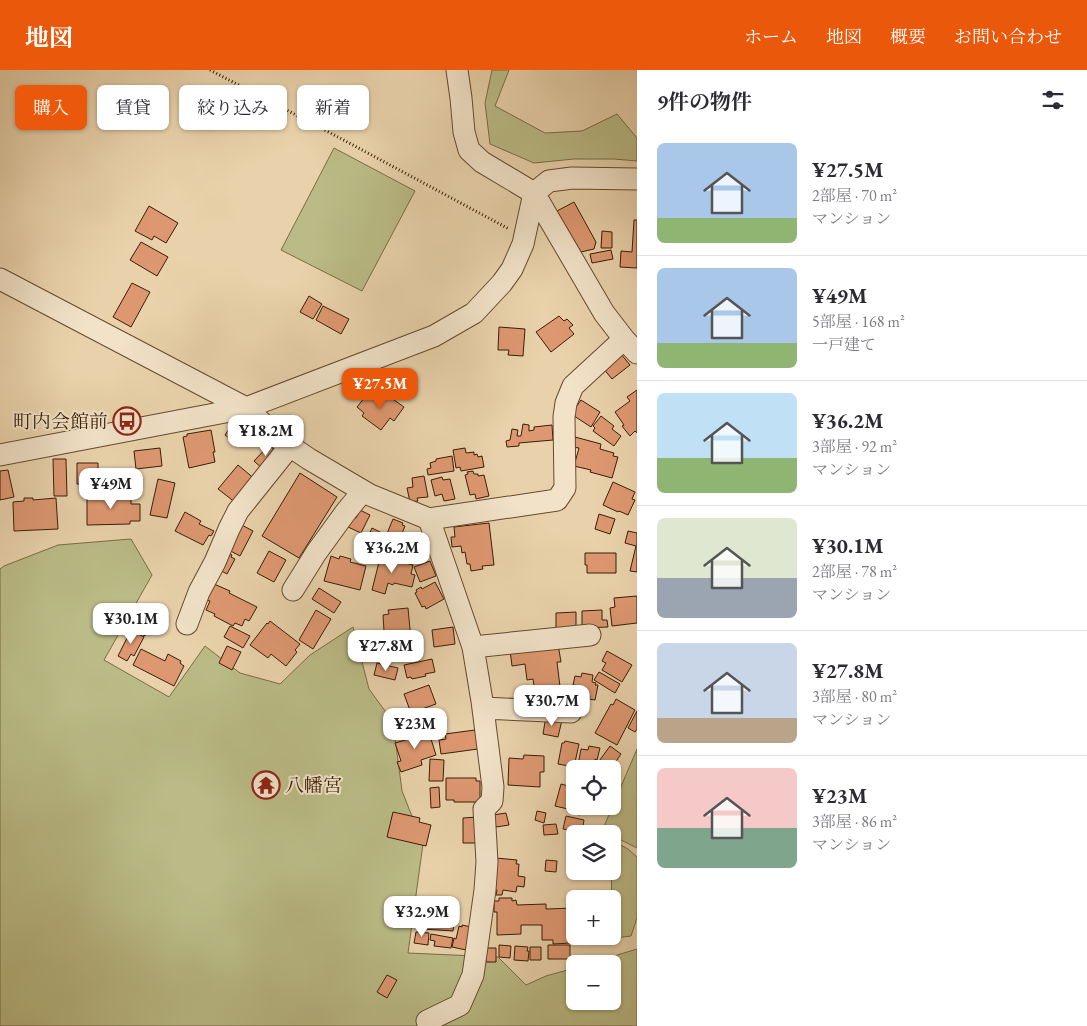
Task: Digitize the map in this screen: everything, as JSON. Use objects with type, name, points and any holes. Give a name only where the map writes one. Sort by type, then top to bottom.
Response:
[{"type":"street","points":[[0,279],[246,408],[278,438],[363,491],[429,519],[557,500],[565,488],[564,416],[566,403],[573,386],[630,346],[604,313],[534,193],[482,162],[469,150],[464,132],[457,70]]},
{"type":"street","points":[[0,455],[246,408],[434,336],[474,313],[502,283],[512,269],[523,244],[534,193],[549,181],[572,178],[637,179]]},
{"type":"street","points":[[187,624],[199,592],[238,511],[290,446]]},
{"type":"street","points":[[295,580],[363,491]]},
{"type":"street","points":[[427,1021],[460,1005],[473,975],[487,862],[484,809],[492,801],[493,787],[473,647],[429,519]]},
{"type":"street","points":[[473,647],[590,635]]},
{"type":"street","points":[[483,708],[576,713]]},
{"type":"path","points":[[210,70],[525,238]]},
{"type":"green space","points":[[492,70],[509,70],[495,106],[545,133],[582,131],[617,114],[637,138],[637,161],[574,159],[534,163],[490,144],[485,103]]},
{"type":"green space","points":[[334,148],[415,191],[362,291],[281,250]]},
{"type":"green space","points":[[131,539],[152,575],[104,660],[169,697],[205,646],[240,673],[280,684],[310,655],[353,627],[369,689],[393,722],[402,791],[423,844],[408,953],[498,957],[526,985],[546,976],[566,970],[566,1010],[621,1010],[621,955],[617,955],[637,949],[637,1026],[0,1026],[0,569],[58,545]]},
{"type":"green space","points":[[637,749],[637,848],[621,840],[621,825],[605,825],[609,815],[621,815],[621,786]]},
{"type":"green space","points":[[621,845],[637,857],[637,918],[631,936],[621,937],[621,890],[612,890],[611,880],[621,880]]},
{"type":"building","points":[[574,202],[596,242],[594,249],[581,252],[557,211]]},
{"type":"building","points":[[149,206],[178,223],[166,243],[154,236],[152,240],[135,231]]},
{"type":"building","points":[[634,220],[637,220],[637,268],[620,267],[621,251],[632,252]]},
{"type":"building","points":[[602,231],[612,232],[612,248],[601,248]]},
{"type":"building","points":[[141,242],[168,257],[157,276],[130,260]]},
{"type":"building","points":[[611,250],[613,259],[592,263],[590,254]]},
{"type":"building","points":[[132,283],[150,292],[131,327],[113,317]]},
{"type":"building","points":[[309,296],[322,304],[313,319],[300,312]]},
{"type":"building","points":[[323,306],[349,319],[341,334],[316,320]]},
{"type":"building","points":[[559,316],[564,321],[567,319],[573,325],[569,328],[574,334],[551,352],[536,332]]},
{"type":"building","points":[[499,327],[525,329],[523,356],[508,355],[509,350],[498,350]]},
{"type":"building","points":[[621,354],[630,365],[612,379],[603,368]]},
{"type":"building","points":[[637,390],[637,433],[635,431],[630,436],[615,412],[630,401],[627,397]]},
{"type":"building","points":[[369,392],[382,402],[387,395],[404,407],[394,421],[390,418],[381,430],[362,416],[364,413],[357,407]]},
{"type":"building","points":[[581,400],[600,412],[591,427],[571,414]]},
{"type":"building","points":[[601,416],[614,426],[612,429],[621,436],[614,446],[593,431],[595,428],[593,426]]},
{"type":"building","points":[[233,423],[249,434],[240,446],[225,435]]},
{"type":"building","points":[[523,424],[529,425],[529,431],[534,430],[534,427],[552,425],[553,440],[519,443],[519,446],[507,447],[506,441],[510,440],[512,429],[518,430],[517,436],[521,436]]},
{"type":"building","points":[[211,430],[215,462],[189,468],[183,437],[187,436],[187,434]]},
{"type":"building","points":[[575,437],[601,444],[600,449],[614,453],[613,456],[618,457],[612,478],[574,466],[579,448],[572,447]]},
{"type":"building","points":[[269,445],[279,454],[264,470],[254,461]]},
{"type":"building","points":[[160,448],[162,466],[136,469],[134,451]]},
{"type":"building","points":[[465,448],[466,453],[474,452],[474,455],[477,454],[478,457],[482,456],[484,467],[461,471],[460,467],[456,468],[453,450]]},
{"type":"building","points":[[452,456],[454,471],[428,475],[427,469],[431,468],[430,463],[436,461],[436,459]]},
{"type":"building","points":[[53,459],[66,459],[67,496],[54,496]]},
{"type":"building","points":[[77,463],[98,463],[98,484],[77,484]]},
{"type":"building","points":[[238,465],[256,480],[236,503],[218,489]]},
{"type":"building","points":[[8,470],[14,497],[0,500],[0,471]]},
{"type":"building","points":[[473,471],[478,476],[484,475],[489,496],[476,499],[475,494],[470,495],[465,475],[468,474],[467,472]]},
{"type":"building","points":[[300,473],[337,497],[299,558],[262,536]]},
{"type":"building","points":[[424,476],[428,497],[417,498],[418,501],[410,502],[407,488],[413,487],[412,478]]},
{"type":"building","points":[[442,477],[443,480],[450,479],[455,499],[444,501],[442,494],[435,496],[431,480]]},
{"type":"building","points":[[158,479],[175,483],[167,518],[150,515]]},
{"type":"building","points":[[613,482],[635,492],[632,499],[635,500],[628,515],[603,505]]},
{"type":"building","points":[[110,491],[122,491],[122,499],[131,499],[131,504],[140,504],[140,521],[130,521],[130,524],[87,525],[87,495],[110,495]]},
{"type":"building","points":[[24,498],[33,498],[33,500],[56,498],[58,529],[14,531],[13,502],[24,501]]},
{"type":"building","points":[[360,510],[370,515],[361,533],[348,527],[353,517],[356,518]]},
{"type":"building","points":[[185,512],[201,521],[199,524],[214,531],[203,545],[175,531]]},
{"type":"building","points":[[599,514],[615,519],[610,534],[595,529]]},
{"type":"building","points":[[393,519],[403,523],[402,525],[405,526],[395,551],[382,546]]},
{"type":"building","points":[[238,523],[253,531],[240,556],[225,548]]},
{"type":"building","points":[[489,523],[494,565],[482,566],[483,569],[471,571],[470,564],[467,564],[465,552],[462,553],[461,546],[452,547],[451,537],[455,537],[454,527]]},
{"type":"building","points":[[372,528],[382,533],[377,544],[367,539]]},
{"type":"building","points":[[628,531],[637,533],[637,572],[630,571],[636,546],[625,543]]},
{"type":"building","points":[[225,551],[235,559],[227,574],[216,568]]},
{"type":"building","points":[[269,551],[286,560],[274,582],[257,573]]},
{"type":"building","points":[[585,553],[616,553],[616,573],[587,573]]},
{"type":"building","points":[[381,554],[406,561],[405,563],[413,565],[411,574],[415,575],[412,587],[388,583],[385,594],[372,590]]},
{"type":"building","points":[[331,556],[339,559],[340,556],[351,559],[350,562],[366,566],[360,590],[324,581]]},
{"type":"building","points":[[430,561],[436,576],[420,582],[414,567]]},
{"type":"building","points":[[435,582],[444,599],[426,609],[425,606],[422,607],[415,593],[417,592],[416,590]]},
{"type":"building","points":[[214,584],[257,607],[249,621],[245,619],[242,626],[235,623],[233,626],[206,610],[210,601],[206,600]]},
{"type":"building","points":[[319,588],[341,602],[334,613],[312,599]]},
{"type":"building","points":[[637,596],[637,623],[612,626],[610,608],[615,607],[614,598]]},
{"type":"building","points":[[145,608],[156,614],[145,636],[134,630]]},
{"type":"building","points":[[408,608],[410,647],[375,650],[374,637],[380,637],[379,632],[384,631],[383,615],[389,614],[388,610]]},
{"type":"building","points":[[316,610],[331,619],[313,649],[299,640]]},
{"type":"building","points":[[602,610],[602,620],[607,620],[608,627],[582,628],[582,611]]},
{"type":"building","points":[[576,612],[576,629],[556,629],[556,613]]},
{"type":"building","points":[[270,621],[300,644],[295,650],[297,652],[286,666],[271,654],[268,658],[250,645]]},
{"type":"building","points":[[230,626],[250,636],[243,648],[224,637]]},
{"type":"building","points":[[453,627],[455,644],[434,647],[432,630]]},
{"type":"building","points":[[131,630],[144,637],[134,656],[131,654],[127,661],[118,656]]},
{"type":"building","points":[[558,644],[561,662],[557,662],[562,703],[546,705],[545,697],[536,699],[533,679],[527,680],[525,664],[512,666],[510,650]]},
{"type":"building","points":[[227,646],[241,652],[232,670],[219,663]]},
{"type":"building","points":[[141,649],[165,661],[168,654],[181,661],[180,663],[184,666],[174,686],[133,665]]},
{"type":"building","points":[[607,651],[632,665],[622,682],[602,670],[606,663],[602,661]]},
{"type":"building","points":[[432,659],[435,672],[412,679],[411,677],[407,678],[404,665]]},
{"type":"building","points":[[377,663],[398,668],[395,680],[374,675]]},
{"type":"building","points":[[599,672],[620,684],[615,693],[594,680]]},
{"type":"building","points":[[582,673],[593,675],[592,682],[598,685],[595,700],[589,699],[590,696],[581,694],[582,691],[579,691],[580,686],[573,685],[575,676],[581,677]]},
{"type":"building","points":[[429,685],[436,704],[411,713],[404,694]]},
{"type":"building","points":[[616,699],[635,710],[617,745],[595,733],[611,704],[613,705]]},
{"type":"building","points":[[637,711],[637,729],[635,732],[628,728]]},
{"type":"building","points":[[546,716],[562,720],[558,737],[543,734]]},
{"type":"building","points":[[430,728],[436,755],[421,760],[422,765],[401,772],[397,762],[401,761],[395,743],[412,738],[411,735]]},
{"type":"building","points":[[475,730],[478,749],[441,754],[439,740],[446,739],[445,734]]},
{"type":"building","points":[[565,741],[579,744],[576,760],[566,760],[566,766],[558,764],[562,743]]},
{"type":"building","points":[[589,746],[600,748],[597,760],[579,760],[581,749],[588,750]]},
{"type":"building","points":[[610,746],[621,754],[617,760],[600,760]]},
{"type":"building","points":[[524,755],[544,756],[544,772],[540,772],[540,787],[508,785],[509,758],[523,759]]},
{"type":"building","points":[[430,759],[444,760],[443,781],[429,781]]},
{"type":"building","points":[[267,776],[275,783],[266,794],[258,787]]},
{"type":"building","points":[[446,778],[476,778],[476,781],[480,781],[480,802],[454,802],[454,800],[446,800]]},
{"type":"building","points":[[561,784],[566,785],[566,809],[555,806]]},
{"type":"building","points":[[439,787],[440,807],[431,808],[430,788]]},
{"type":"building","points":[[537,811],[546,813],[544,823],[535,820]]},
{"type":"building","points":[[393,812],[420,818],[419,822],[431,825],[426,846],[387,837]]},
{"type":"building","points":[[506,813],[509,825],[496,827],[493,815]]},
{"type":"building","points":[[566,816],[584,820],[583,825],[566,825],[566,830],[563,829]]},
{"type":"building","points":[[477,817],[478,843],[463,843],[463,818]]},
{"type":"building","points":[[556,824],[558,834],[544,835],[543,825]]},
{"type":"building","points":[[496,858],[517,860],[516,864],[519,864],[518,876],[525,877],[524,887],[517,886],[516,892],[503,890],[502,895],[496,895],[497,890],[493,889]]},
{"type":"building","points":[[546,860],[557,861],[556,872],[545,871]]},
{"type":"building","points":[[499,898],[512,898],[512,901],[516,900],[517,905],[546,904],[546,909],[566,908],[566,943],[553,944],[553,940],[542,940],[542,925],[521,925],[521,934],[497,935],[497,912],[494,912],[494,901],[499,901]]},
{"type":"building","points":[[424,906],[433,906],[433,909],[439,909],[439,907],[446,908],[446,912],[455,913],[453,931],[423,929]]},
{"type":"building","points":[[462,925],[471,927],[466,950],[452,947],[459,926],[462,927]]},
{"type":"building","points":[[416,932],[429,933],[428,945],[414,943]]},
{"type":"building","points":[[431,934],[453,938],[451,948],[434,946],[435,941],[430,940]]},
{"type":"building","points":[[499,945],[511,946],[510,958],[499,957]]},
{"type":"building","points":[[548,945],[570,945],[570,955],[566,955],[566,959],[548,959]]},
{"type":"building","points":[[515,946],[528,947],[528,961],[514,960]]},
{"type":"building","points":[[530,947],[541,947],[541,960],[530,960]]},
{"type":"building","points":[[486,948],[496,948],[496,962],[486,962]]},
{"type":"building","points":[[387,975],[397,980],[387,998],[377,992]]},
{"type":"place","name":"町内会館前","points":[[127,421]]},
{"type":"place","name":"八幡宮","points":[[266,785]]}]
